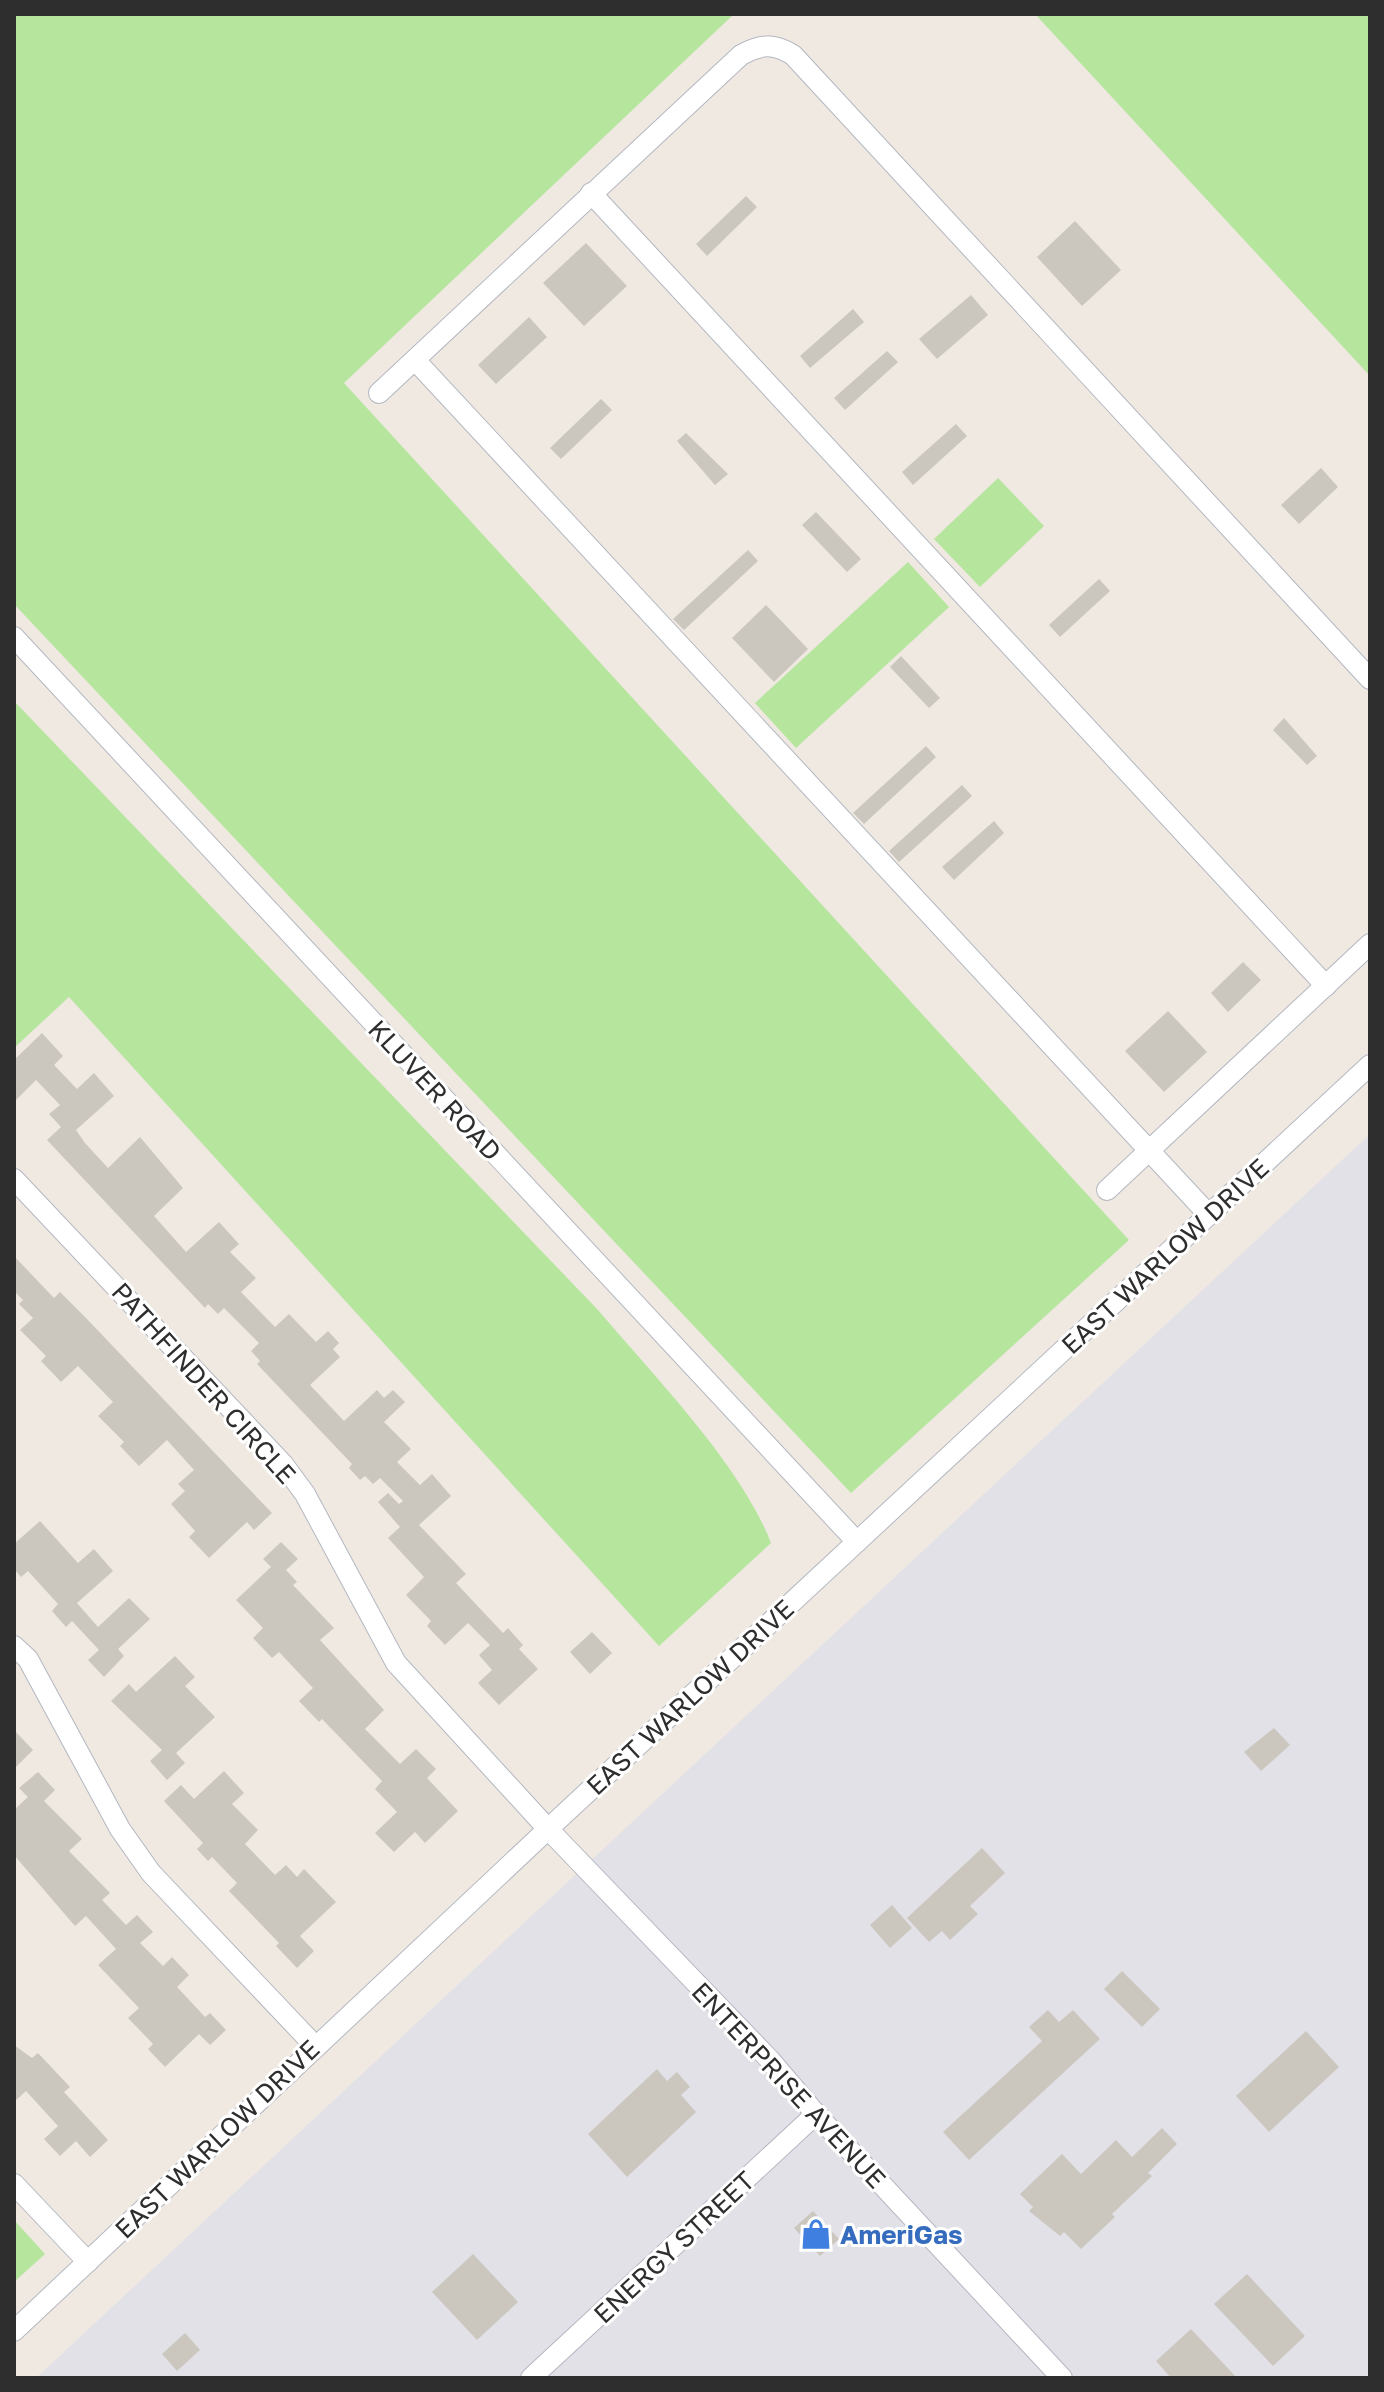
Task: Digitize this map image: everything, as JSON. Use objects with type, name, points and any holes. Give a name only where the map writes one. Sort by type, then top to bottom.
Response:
[{"type":"street","points":[[379,393],[741,55],[758,46],[777,45],[793,55],[1370,679]]},
{"type":"street","points":[[591,193],[1326,986]]},
{"type":"street","points":[[415,360],[1147,1152],[1209,1215]]},
{"type":"street","name":"KLUVER ROAD","points":[[14,637],[857,1542]]},
{"type":"street","points":[[1107,1190],[1370,944]]},
{"type":"street","name":"EAST WARLOW DRIVE","points":[[14,2331],[315,2046],[1370,1065]]},
{"type":"street","name":"PATHFINDER CIRCLE","points":[[14,1179],[283,1464],[305,1494],[396,1663],[548,1829]]},
{"type":"street","points":[[14,1646],[28,1659],[120,1829],[151,1873],[315,2046]]},
{"type":"street","name":"ENTERPRISE AVENUE","points":[[548,1829],[770,2060],[816,2114],[1062,2378]]},
{"type":"street","name":"ENERGY STREET","points":[[531,2378],[816,2114]]},
{"type":"street","points":[[14,2184],[88,2262]]},
{"type":"shaded area","points":[[1370,1134],[1370,2378],[36,2378]]},
{"type":"green space","points":[[14,14],[734,14],[344,383],[1129,1240],[851,1493],[14,604]]},
{"type":"green space","points":[[1035,14],[1370,14],[1370,376]]},
{"type":"green space","points":[[998,478],[1044,526],[980,587],[934,539]]},
{"type":"green space","points":[[908,562],[949,607],[796,748],[755,703]]},
{"type":"green space","points":[[14,701],[598,1310],[718,1452],[757,1513],[771,1543],[659,1646],[69,997],[14,1048]]},
{"type":"green space","points":[[14,2220],[45,2254],[14,2282]]},
{"type":"building","points":[[746,196],[757,207],[707,256],[696,244]]},
{"type":"building","points":[[1075,221],[1121,270],[1082,306],[1037,257]]},
{"type":"building","points":[[586,243],[627,286],[584,326],[543,283]]},
{"type":"building","points":[[971,295],[988,315],[937,359],[919,339]]},
{"type":"building","points":[[853,309],[864,322],[810,368],[800,356]]},
{"type":"building","points":[[529,317],[547,337],[496,384],[478,365]]},
{"type":"building","points":[[887,351],[898,362],[845,410],[834,398]]},
{"type":"building","points":[[601,399],[612,410],[561,459],[550,448]]},
{"type":"building","points":[[956,424],[967,436],[913,485],[902,472]]},
{"type":"building","points":[[686,433],[728,474],[715,485],[677,441]]},
{"type":"building","points":[[1321,468],[1338,487],[1299,524],[1281,505]]},
{"type":"building","points":[[816,512],[861,559],[847,572],[802,525]]},
{"type":"building","points":[[748,550],[758,561],[684,630],[673,619]]},
{"type":"building","points":[[1099,579],[1110,591],[1060,637],[1049,625]]},
{"type":"building","points":[[766,605],[808,649],[774,682],[732,638]]},
{"type":"building","points":[[901,656],[940,698],[929,708],[890,667]]},
{"type":"building","points":[[1284,718],[1317,756],[1307,765],[1273,730]]},
{"type":"building","points":[[926,746],[936,757],[864,824],[853,813]]},
{"type":"building","points":[[962,785],[972,796],[899,862],[889,851]]},
{"type":"building","points":[[994,821],[1004,833],[954,880],[942,867]]},
{"type":"building","points":[[1243,962],[1261,980],[1228,1012],[1211,993]]},
{"type":"building","points":[[1168,1011],[1207,1052],[1164,1092],[1125,1051]]},
{"type":"building","points":[[42,1033],[63,1056],[54,1065],[77,1089],[94,1073],[114,1096],[76,1130],[85,1143],[108,1168],[140,1137],[183,1188],[154,1216],[186,1252],[219,1222],[239,1244],[230,1252],[256,1278],[241,1292],[275,1327],[289,1314],[316,1342],[328,1331],[339,1343],[333,1349],[340,1357],[310,1385],[344,1421],[377,1390],[384,1398],[393,1390],[405,1402],[384,1422],[411,1449],[397,1462],[420,1485],[432,1474],[451,1496],[419,1525],[466,1574],[456,1583],[503,1633],[508,1628],[523,1645],[519,1649],[538,1669],[499,1705],[478,1683],[492,1670],[479,1655],[490,1645],[468,1623],[445,1645],[427,1626],[431,1621],[406,1595],[424,1577],[388,1538],[400,1527],[378,1502],[388,1493],[399,1504],[403,1501],[380,1478],[373,1484],[365,1476],[360,1480],[349,1468],[352,1464],[257,1364],[260,1361],[251,1351],[259,1343],[224,1308],[218,1314],[208,1304],[205,1308],[47,1140],[61,1127],[49,1114],[60,1105],[36,1080],[14,1102],[14,1060]]},
{"type":"building","points":[[14,1256],[54,1298],[60,1292],[272,1513],[254,1530],[247,1522],[209,1558],[189,1537],[195,1531],[171,1504],[185,1491],[178,1484],[194,1470],[167,1440],[139,1466],[120,1446],[124,1442],[98,1416],[113,1402],[78,1366],[61,1382],[41,1361],[46,1356],[20,1330],[33,1318],[19,1304],[23,1300],[14,1291]]},
{"type":"building","points":[[40,1521],[78,1563],[94,1549],[113,1571],[77,1603],[98,1627],[129,1598],[150,1619],[118,1649],[124,1656],[104,1677],[88,1660],[99,1650],[72,1621],[66,1627],[52,1611],[58,1604],[28,1571],[21,1577],[14,1569],[14,1544]]},
{"type":"building","points":[[281,1542],[298,1559],[286,1570],[297,1582],[293,1585],[334,1628],[320,1640],[384,1710],[365,1729],[400,1764],[416,1749],[436,1769],[427,1778],[458,1811],[425,1843],[415,1832],[394,1852],[375,1833],[397,1812],[375,1789],[382,1781],[322,1719],[319,1722],[299,1701],[313,1688],[279,1652],[272,1658],[253,1638],[263,1628],[236,1600],[271,1567],[263,1559]]},
{"type":"building","points":[[592,1632],[612,1653],[590,1674],[570,1652]]},
{"type":"building","points":[[175,1656],[195,1677],[185,1686],[215,1717],[176,1753],[185,1763],[167,1780],[150,1761],[162,1750],[111,1701],[129,1684],[136,1692]]},
{"type":"building","points":[[1274,1728],[1290,1745],[1261,1771],[1244,1752]]},
{"type":"building","points":[[14,1730],[33,1750],[14,1769]]},
{"type":"building","points":[[224,1771],[244,1793],[232,1804],[258,1830],[245,1844],[275,1875],[286,1865],[297,1877],[304,1869],[336,1902],[300,1936],[314,1951],[297,1968],[276,1946],[279,1943],[229,1891],[237,1883],[212,1857],[208,1861],[197,1849],[203,1843],[164,1801],[181,1785],[194,1799]]},
{"type":"building","points":[[38,1772],[55,1790],[44,1801],[82,1839],[69,1851],[110,1893],[102,1900],[126,1925],[137,1915],[153,1932],[140,1943],[163,1966],[172,1957],[189,1975],[177,1987],[205,2017],[210,2013],[226,2030],[210,2045],[199,2034],[165,2067],[148,2049],[153,2044],[128,2018],[139,2008],[98,1965],[116,1949],[86,1916],[75,1926],[14,1855],[14,1810],[28,1797],[19,1788]]},
{"type":"building","points":[[982,1848],[1005,1873],[970,1906],[978,1914],[950,1940],[942,1931],[929,1942],[907,1918]]},
{"type":"building","points":[[892,1905],[912,1928],[890,1948],[870,1925]]},
{"type":"building","points":[[1122,1971],[1160,2009],[1142,2027],[1104,1989]]},
{"type":"building","points":[[1048,2010],[1059,2022],[1073,2010],[1100,2039],[969,2160],[943,2132],[1042,2041],[1029,2027]]},
{"type":"building","points":[[1306,2031],[1339,2067],[1269,2132],[1236,2096]]},
{"type":"building","points":[[14,2045],[32,2058],[38,2053],[70,2087],[64,2092],[108,2140],[90,2157],[76,2141],[60,2156],[44,2139],[58,2126],[26,2091],[14,2102]]},
{"type":"building","points":[[657,2069],[667,2081],[677,2072],[690,2087],[681,2095],[696,2112],[627,2177],[588,2134]]},
{"type":"building","points":[[1162,2128],[1177,2144],[1148,2173],[1152,2176],[1112,2214],[1115,2217],[1081,2249],[1064,2232],[1060,2236],[1029,2211],[1033,2207],[1020,2194],[1062,2154],[1081,2174],[1116,2140],[1132,2157]]},
{"type":"building","name":"AmeriGas","points":[[813,2211],[839,2239],[820,2256],[794,2228]]},
{"type":"building","points":[[473,2254],[518,2302],[477,2340],[432,2292]]},
{"type":"building","points":[[1247,2274],[1305,2336],[1273,2366],[1214,2304]]},
{"type":"building","points":[[1191,2329],[1237,2378],[1171,2378],[1156,2361]]},
{"type":"building","points":[[185,2333],[200,2350],[177,2371],[162,2354]]},
{"type":"place","name":"AmeriGas","points":[[816,2234]]}]
